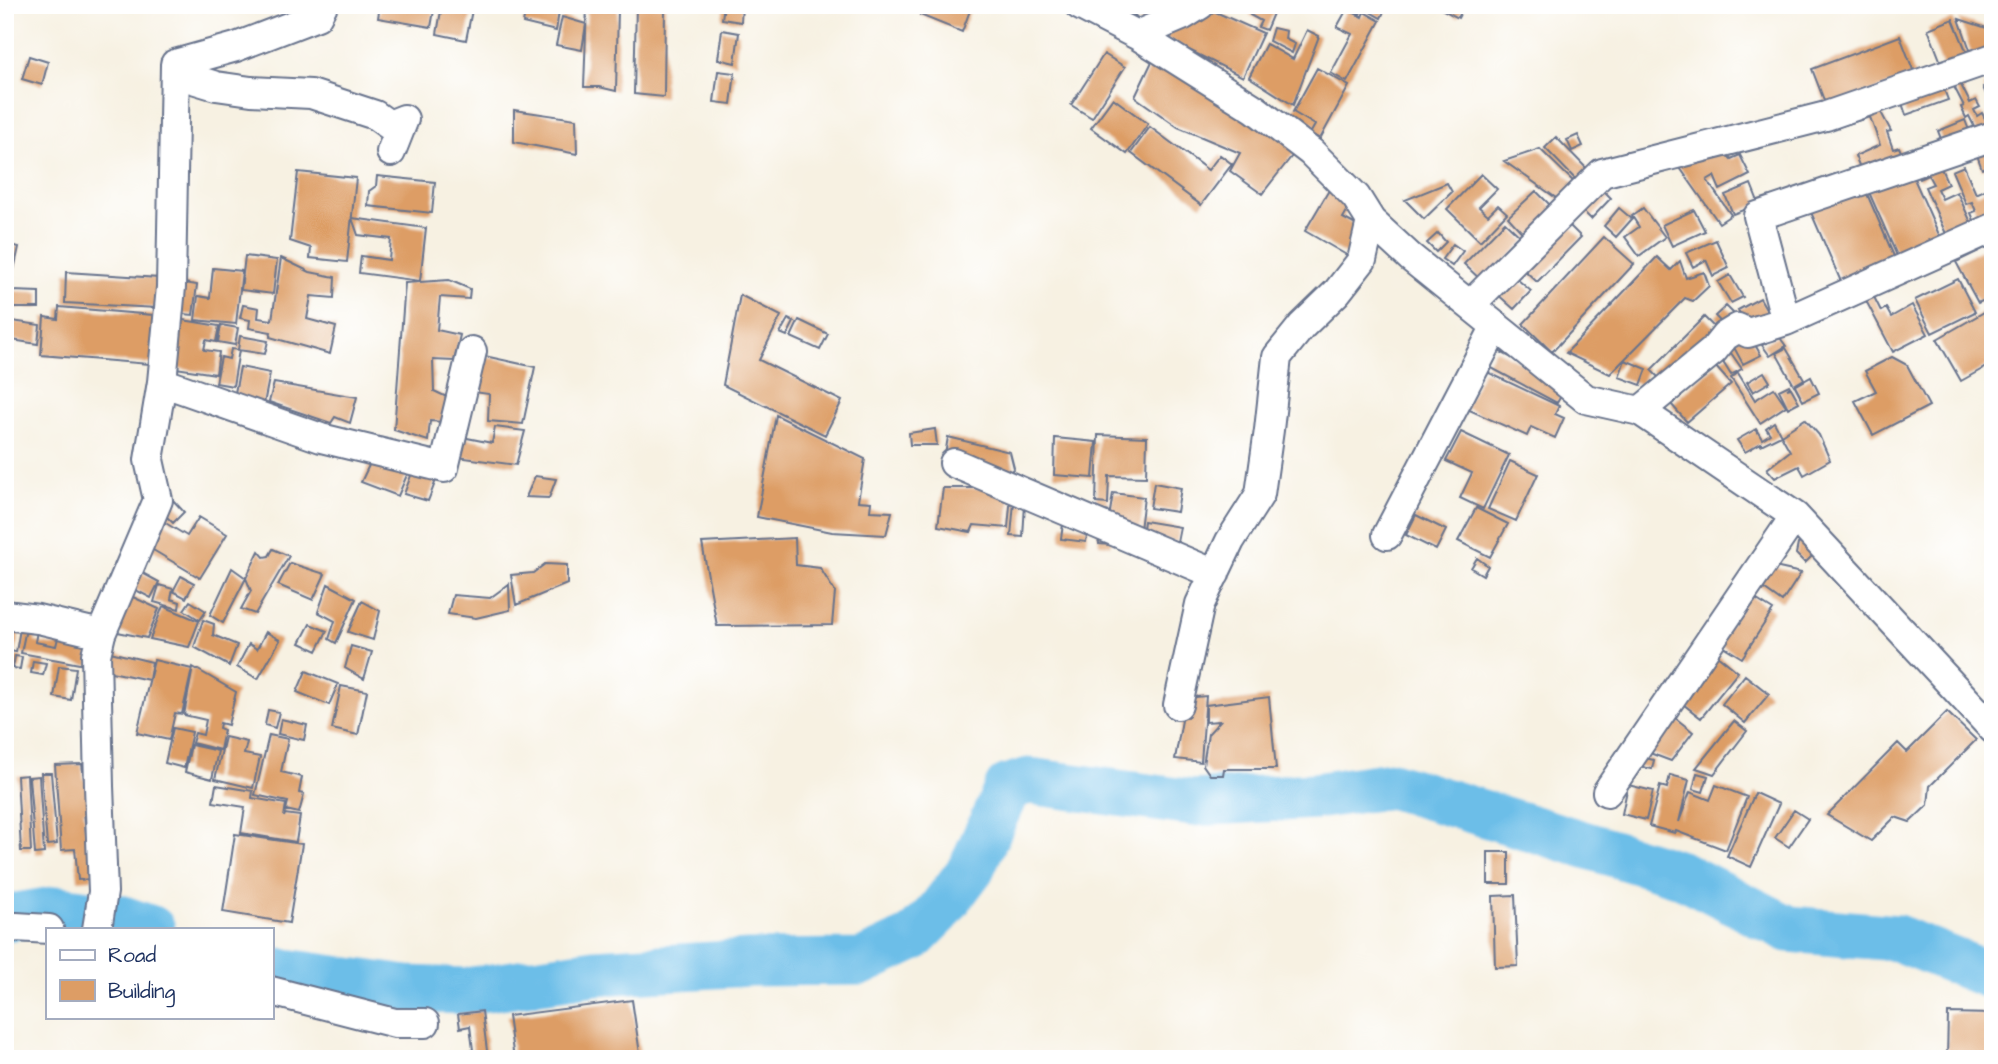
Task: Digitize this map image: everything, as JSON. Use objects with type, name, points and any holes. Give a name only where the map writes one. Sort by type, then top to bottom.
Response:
[{"type":"street","points":[[97,928],[103,892],[96,655],[100,634],[158,500],[149,460],[162,382],[171,287],[175,64],[236,47],[317,16],[323,5]]},
{"type":"street","points":[[1079,5],[1137,35],[1255,108],[1311,152],[1356,197],[1371,221],[1410,257],[1586,399],[1640,411],[1795,516],[1993,729]]},
{"type":"street","points":[[1137,35],[1184,15],[1200,5]]},
{"type":"street","points":[[1470,305],[1602,173],[1826,116],[1993,58]]},
{"type":"street","points":[[183,76],[216,86],[311,94],[375,115],[389,125],[404,119],[391,152]]},
{"type":"street","points":[[1786,321],[1758,216],[1993,136]]},
{"type":"street","points":[[1178,705],[1200,604],[1230,541],[1259,494],[1277,357],[1337,292],[1362,260],[1371,221]]},
{"type":"street","points":[[1640,411],[1713,351],[1725,336],[1738,328],[1748,333],[1786,321],[1993,228]]},
{"type":"street","points":[[1387,535],[1496,326]]},
{"type":"street","points":[[162,382],[321,438],[444,468],[472,351]]},
{"type":"street","points":[[954,463],[1215,574]]},
{"type":"street","points":[[1607,792],[1795,516]]},
{"type":"street","points":[[5,615],[38,619],[100,634]]},
{"type":"street","points":[[5,930],[16,927],[46,929]]},
{"type":"street","points":[[273,992],[395,1023],[425,1023]]},
{"type":"building","points":[[380,5],[435,5],[431,27],[378,18]]},
{"type":"building","points":[[442,5],[473,5],[466,40],[437,34]]},
{"type":"building","points":[[527,5],[560,5],[556,31],[523,23]]},
{"type":"building","points":[[587,5],[616,5],[618,9],[616,91],[584,87]]},
{"type":"building","points":[[636,5],[665,6],[664,97],[634,94]]},
{"type":"building","points":[[724,5],[742,5],[741,22],[722,19]]},
{"type":"building","points":[[924,5],[972,5],[962,32],[920,15]]},
{"type":"building","points":[[1124,5],[1181,5],[1146,26]]},
{"type":"building","points":[[1256,5],[1274,11],[1266,30],[1258,27],[1261,21],[1250,15]]},
{"type":"building","points":[[1343,5],[1387,5],[1381,18],[1363,8],[1360,14]]},
{"type":"building","points":[[1434,5],[1465,5],[1458,18]]},
{"type":"building","points":[[1202,6],[1263,33],[1243,77],[1163,37]]},
{"type":"building","points":[[1347,9],[1362,17],[1364,12],[1380,21],[1347,82],[1331,73],[1352,34],[1337,27]]},
{"type":"building","points":[[562,17],[586,24],[582,50],[556,45]]},
{"type":"building","points":[[1953,19],[1970,60],[1944,70],[1928,29]]},
{"type":"building","points":[[1959,19],[1993,30],[1993,52],[1973,58]]},
{"type":"building","points":[[1273,28],[1286,31],[1285,39],[1295,44],[1292,53],[1269,41]]},
{"type":"building","points":[[722,30],[739,33],[735,63],[718,59]]},
{"type":"building","points":[[1307,30],[1319,36],[1293,105],[1249,77],[1266,44],[1293,59]]},
{"type":"building","points":[[1900,36],[1915,75],[1827,108],[1812,69]]},
{"type":"building","points":[[1157,51],[1299,147],[1262,194],[1230,171],[1240,153],[1178,127],[1135,97]]},
{"type":"building","points":[[1104,54],[1125,67],[1092,118],[1071,105]]},
{"type":"building","points":[[29,56],[48,62],[42,85],[22,79]]},
{"type":"building","points":[[1317,68],[1349,86],[1320,139],[1310,134],[1315,125],[1293,112]]},
{"type":"building","points":[[1961,70],[1966,83],[1961,85],[1970,103],[1976,100],[1980,107],[1974,110],[1977,116],[1982,113],[1990,128],[1978,134],[1969,116],[1966,118],[1961,107],[1964,106],[1948,75]]},
{"type":"building","points":[[718,71],[735,73],[731,104],[714,102]]},
{"type":"building","points":[[1941,82],[1948,100],[1906,115],[1900,97]]},
{"type":"building","points":[[1993,83],[1993,111],[1983,87]]},
{"type":"building","points":[[1113,98],[1148,124],[1127,154],[1091,128]]},
{"type":"building","points":[[1876,103],[1891,131],[1887,132],[1893,149],[1899,147],[1906,163],[1864,177],[1855,156],[1880,145],[1870,117],[1838,127]]},
{"type":"building","points":[[514,110],[576,119],[577,154],[514,142]]},
{"type":"building","points":[[1965,120],[1972,138],[1945,149],[1938,131]]},
{"type":"building","points":[[1150,127],[1208,170],[1220,155],[1232,164],[1201,205],[1131,153]]},
{"type":"building","points":[[1578,135],[1583,146],[1572,151],[1567,140]]},
{"type":"building","points":[[1556,137],[1592,174],[1581,185],[1545,148]]},
{"type":"building","points":[[1986,148],[1993,154],[1993,164],[1982,169],[1976,152]]},
{"type":"building","points":[[1540,149],[1579,187],[1563,203],[1504,161]]},
{"type":"building","points":[[1721,149],[1731,159],[1740,155],[1750,175],[1720,190],[1714,176],[1707,180],[1731,215],[1719,223],[1678,165]]},
{"type":"building","points":[[1940,166],[1948,184],[1937,189],[1942,199],[1957,192],[1976,233],[1951,245],[1925,187],[1933,184],[1928,175],[1919,179],[1914,167]]},
{"type":"building","points":[[1964,166],[1976,194],[1989,188],[1993,198],[1993,224],[1978,230],[1971,213],[1976,211],[1972,202],[1966,204],[1952,171]]},
{"type":"building","points":[[298,172],[356,178],[347,262],[310,258],[311,248],[290,241]]},
{"type":"building","points":[[1911,172],[1945,248],[1902,267],[1868,190]]},
{"type":"building","points":[[1481,174],[1497,189],[1479,207],[1488,215],[1498,205],[1507,213],[1480,241],[1447,209]]},
{"type":"building","points":[[377,176],[435,182],[432,213],[368,206],[369,191],[376,186]]},
{"type":"building","points":[[1447,183],[1452,192],[1424,219],[1405,200]]},
{"type":"building","points":[[1751,184],[1759,204],[1733,214],[1725,195]]},
{"type":"building","points":[[1332,185],[1355,197],[1343,218],[1365,230],[1350,257],[1305,231]]},
{"type":"building","points":[[1599,186],[1611,198],[1591,219],[1579,207]]},
{"type":"building","points":[[1864,187],[1899,268],[1845,291],[1810,210]]},
{"type":"building","points":[[1536,191],[1557,212],[1528,239],[1508,217]]},
{"type":"building","points":[[1619,208],[1632,219],[1616,237],[1604,226]]},
{"type":"building","points":[[1643,208],[1665,237],[1639,256],[1625,237],[1639,227],[1632,216]]},
{"type":"building","points":[[1694,210],[1705,231],[1672,246],[1662,225]]},
{"type":"building","points":[[352,218],[426,228],[420,281],[359,273],[361,256],[389,260],[391,239],[358,235]]},
{"type":"building","points":[[1563,219],[1581,237],[1537,282],[1518,264]]},
{"type":"building","points":[[1505,222],[1525,241],[1484,283],[1464,264]]},
{"type":"building","points":[[1438,233],[1446,242],[1436,252],[1427,243]]},
{"type":"building","points":[[1604,237],[1634,264],[1552,352],[1523,324]]},
{"type":"building","points":[[1716,240],[1729,268],[1713,276],[1706,260],[1693,267],[1686,253]]},
{"type":"building","points":[[5,244],[19,247],[12,279],[5,278]]},
{"type":"building","points":[[1453,244],[1463,251],[1452,266],[1442,259]]},
{"type":"building","points":[[1989,246],[1993,254],[1993,296],[1978,303],[1956,262]]},
{"type":"building","points":[[245,256],[277,260],[273,294],[241,290]]},
{"type":"building","points":[[1657,257],[1671,270],[1680,261],[1686,278],[1704,272],[1709,286],[1693,301],[1685,298],[1610,374],[1566,353]]},
{"type":"building","points":[[281,258],[310,272],[335,277],[334,298],[311,296],[307,319],[336,327],[330,354],[270,337],[271,332],[249,328],[250,320],[240,318],[243,305],[259,308],[258,318],[272,320]]},
{"type":"building","points":[[213,268],[242,271],[236,324],[195,320],[198,296],[210,298]]},
{"type":"building","points":[[66,272],[159,278],[157,308],[65,303]]},
{"type":"building","points":[[1511,274],[1531,291],[1514,309],[1495,292]]},
{"type":"building","points":[[1730,275],[1743,297],[1731,303],[1718,282]]},
{"type":"building","points":[[1958,279],[1975,312],[1932,333],[1915,300]]},
{"type":"building","points":[[449,280],[470,289],[469,299],[440,297],[437,330],[460,335],[454,361],[433,360],[434,391],[449,398],[444,422],[430,421],[428,441],[394,430],[405,283]]},
{"type":"building","points":[[178,282],[197,285],[193,315],[174,313]]},
{"type":"building","points":[[13,291],[39,292],[39,308],[13,308]]},
{"type":"building","points":[[1872,293],[1881,311],[1886,308],[1891,317],[1912,305],[1928,334],[1893,352],[1864,297]]},
{"type":"building","points":[[740,295],[781,316],[759,360],[842,401],[825,435],[723,385]]},
{"type":"building","points":[[1760,298],[1773,321],[1752,333],[1738,310]]},
{"type":"building","points":[[1726,306],[1746,326],[1735,337],[1715,316]]},
{"type":"building","points":[[59,307],[165,316],[161,365],[41,355],[44,317],[58,319]]},
{"type":"building","points":[[1993,307],[1993,363],[1961,381],[1937,339]]},
{"type":"building","points":[[1704,317],[1726,339],[1673,392],[1651,370]]},
{"type":"building","points":[[177,319],[219,326],[216,342],[206,340],[204,350],[219,352],[216,374],[169,367]]},
{"type":"building","points":[[788,319],[794,322],[787,336],[780,333]]},
{"type":"building","points":[[5,320],[40,325],[38,344],[5,339]]},
{"type":"building","points":[[799,320],[828,334],[820,350],[791,337]]},
{"type":"building","points":[[221,325],[238,328],[235,345],[218,342]]},
{"type":"building","points":[[1748,333],[1761,355],[1743,364],[1731,342]]},
{"type":"building","points":[[1778,335],[1786,346],[1770,356],[1762,345]]},
{"type":"building","points":[[240,336],[268,341],[265,354],[238,350]]},
{"type":"building","points":[[1786,348],[1804,379],[1794,385],[1776,353]]},
{"type":"building","points":[[231,349],[239,350],[233,386],[216,383],[221,357],[229,359]]},
{"type":"building","points":[[1495,349],[1566,387],[1557,403],[1486,365]]},
{"type":"building","points":[[1731,353],[1742,369],[1731,375],[1721,359]]},
{"type":"building","points":[[480,355],[535,367],[523,424],[488,421],[489,394],[474,392]]},
{"type":"building","points":[[1892,357],[1907,365],[1929,406],[1873,435],[1855,401],[1876,391],[1865,371]]},
{"type":"building","points":[[1625,360],[1647,369],[1641,385],[1619,377]]},
{"type":"building","points":[[1715,366],[1731,384],[1687,422],[1671,404]]},
{"type":"building","points":[[240,367],[270,373],[264,404],[234,398]]},
{"type":"building","points":[[1483,370],[1559,406],[1555,414],[1564,418],[1555,438],[1531,427],[1527,436],[1465,408]]},
{"type":"building","points":[[1764,372],[1770,382],[1753,392],[1747,382]]},
{"type":"building","points":[[1738,373],[1755,400],[1774,388],[1786,406],[1760,423],[1731,378]]},
{"type":"building","points":[[1811,377],[1819,393],[1803,401],[1795,386]]},
{"type":"building","points":[[274,383],[357,397],[350,423],[335,417],[331,423],[269,402]]},
{"type":"building","points":[[1789,385],[1787,389],[1791,388],[1799,402],[1788,408],[1779,390]]},
{"type":"building","points":[[776,415],[865,459],[858,501],[871,502],[870,511],[892,512],[886,535],[832,532],[757,517]]},
{"type":"building","points":[[1805,419],[1819,435],[1830,460],[1804,475],[1799,466],[1775,478],[1767,469],[1790,451],[1781,435]]},
{"type":"building","points":[[1774,422],[1781,435],[1745,452],[1737,440],[1756,429],[1762,439],[1770,434],[1766,428]]},
{"type":"building","points":[[495,427],[525,431],[516,465],[457,457],[462,437],[492,443]]},
{"type":"building","points":[[935,429],[937,445],[910,445],[909,433]]},
{"type":"building","points":[[1461,432],[1509,455],[1483,509],[1460,498],[1472,473],[1446,461]]},
{"type":"building","points":[[1098,435],[1147,437],[1146,477],[1109,476],[1108,504],[1096,503]]},
{"type":"building","points":[[948,437],[1010,452],[1014,468],[1004,478],[1012,484],[1008,528],[974,525],[971,532],[938,526],[943,488],[995,488],[944,461]]},
{"type":"building","points":[[1055,438],[1096,442],[1093,478],[1054,475]]},
{"type":"building","points":[[372,459],[410,468],[398,496],[361,482]]},
{"type":"building","points":[[1510,461],[1538,474],[1516,521],[1488,509]]},
{"type":"building","points":[[412,473],[438,475],[428,501],[404,494]]},
{"type":"building","points":[[535,476],[556,479],[549,498],[526,497]]},
{"type":"building","points":[[1154,483],[1181,488],[1177,512],[1150,508]]},
{"type":"building","points":[[1113,493],[1144,497],[1139,538],[1113,536],[1110,545],[1099,544],[1095,509],[1110,512]]},
{"type":"building","points":[[172,499],[184,512],[173,523],[161,511]]},
{"type":"building","points":[[1014,502],[1025,504],[1023,537],[1011,536]]},
{"type":"building","points":[[1476,508],[1508,524],[1490,557],[1458,541]]},
{"type":"building","points":[[1416,515],[1446,530],[1436,550],[1406,535]]},
{"type":"building","points":[[199,517],[227,534],[200,578],[143,544],[159,519],[187,536]]},
{"type":"building","points":[[1144,521],[1180,527],[1177,542],[1142,536]]},
{"type":"building","points":[[1063,524],[1088,528],[1086,542],[1061,539]]},
{"type":"building","points":[[795,538],[796,565],[820,568],[835,592],[832,625],[717,626],[702,543]]},
{"type":"building","points":[[1811,539],[1820,548],[1805,563],[1796,554],[1798,544]]},
{"type":"building","points":[[273,549],[289,556],[255,614],[241,609],[251,591],[246,578],[259,551],[264,557],[269,556]]},
{"type":"building","points":[[1477,558],[1488,566],[1483,575],[1471,568]]},
{"type":"building","points":[[290,563],[325,574],[313,600],[278,585]]},
{"type":"building","points":[[545,564],[567,565],[567,584],[516,605],[511,575],[533,573]]},
{"type":"building","points":[[1770,566],[1801,573],[1782,602],[1757,584]]},
{"type":"building","points":[[232,568],[246,578],[223,623],[210,615]]},
{"type":"building","points":[[135,569],[159,582],[151,598],[126,585]]},
{"type":"building","points":[[181,576],[194,583],[186,598],[173,591]]},
{"type":"building","points":[[328,584],[356,599],[336,643],[329,639],[335,621],[318,612]]},
{"type":"building","points":[[509,584],[510,610],[476,618],[448,614],[453,595],[490,598]]},
{"type":"building","points":[[159,585],[173,589],[171,599],[180,602],[179,609],[154,602]]},
{"type":"building","points":[[122,592],[159,609],[147,638],[108,630]]},
{"type":"building","points":[[1749,595],[1773,610],[1742,658],[1718,643]]},
{"type":"building","points":[[190,601],[206,611],[200,620],[184,610]]},
{"type":"building","points":[[362,601],[380,611],[373,640],[348,632]]},
{"type":"building","points":[[163,606],[199,621],[189,647],[150,639]]},
{"type":"building","points":[[203,620],[214,624],[213,635],[237,645],[229,666],[194,647]]},
{"type":"building","points":[[5,621],[21,623],[16,652],[10,651],[10,678],[5,678]]},
{"type":"building","points":[[27,624],[38,626],[35,642],[56,646],[60,629],[87,634],[90,666],[21,653]]},
{"type":"building","points":[[310,624],[327,631],[317,651],[300,643]]},
{"type":"building","points":[[266,632],[280,640],[258,679],[237,667],[249,644],[257,649]]},
{"type":"building","points":[[351,646],[372,652],[364,679],[345,668]]},
{"type":"building","points":[[1711,650],[1738,672],[1701,718],[1674,697]]},
{"type":"building","points":[[106,651],[152,662],[149,680],[102,670]]},
{"type":"building","points":[[15,656],[22,657],[20,669],[13,668]]},
{"type":"building","points":[[154,660],[192,669],[182,714],[175,713],[169,740],[137,733]]},
{"type":"building","points":[[33,661],[46,663],[43,675],[31,673]]},
{"type":"building","points":[[59,666],[76,668],[71,700],[54,697]]},
{"type":"building","points":[[193,667],[236,692],[228,725],[220,723],[219,728],[224,730],[220,750],[192,743],[195,733],[203,735],[206,720],[184,715]]},
{"type":"building","points":[[306,671],[338,684],[329,705],[297,692]]},
{"type":"building","points":[[1745,675],[1769,694],[1745,723],[1722,704]]},
{"type":"building","points":[[341,686],[367,691],[358,735],[332,729]]},
{"type":"building","points":[[1206,696],[1201,762],[1175,759],[1186,698]]},
{"type":"building","points":[[1269,697],[1276,769],[1224,769],[1223,775],[1210,775],[1203,765],[1208,734],[1220,721],[1206,722],[1206,705]]},
{"type":"building","points":[[268,710],[279,712],[275,728],[265,725]]},
{"type":"building","points":[[1947,712],[1976,740],[1930,786],[1928,805],[1910,822],[1895,817],[1871,841],[1827,815],[1898,743],[1907,752]]},
{"type":"building","points":[[1674,717],[1693,732],[1671,761],[1647,752]]},
{"type":"building","points":[[281,719],[307,725],[304,740],[278,734]]},
{"type":"building","points":[[1734,721],[1747,731],[1714,774],[1696,768]]},
{"type":"building","points":[[173,728],[192,732],[184,768],[165,763]]},
{"type":"building","points":[[269,735],[288,739],[281,772],[302,777],[299,793],[304,794],[299,813],[286,810],[288,802],[255,795]]},
{"type":"building","points":[[225,737],[247,742],[244,754],[260,757],[253,788],[215,779]]},
{"type":"building","points":[[191,745],[218,751],[212,779],[185,772]]},
{"type":"building","points":[[1640,757],[1654,760],[1652,769],[1638,766]]},
{"type":"building","points":[[82,764],[84,780],[95,779],[97,810],[84,811],[86,835],[98,834],[92,879],[78,880],[75,849],[61,850],[55,765]]},
{"type":"building","points":[[41,773],[51,773],[57,844],[47,845]]},
{"type":"building","points":[[1697,773],[1708,776],[1703,792],[1693,789]]},
{"type":"building","points":[[27,775],[31,851],[21,851],[17,776]]},
{"type":"building","points":[[1670,775],[1689,780],[1679,822],[1690,792],[1710,800],[1716,785],[1747,797],[1726,850],[1676,831],[1675,833],[1649,826],[1660,786],[1667,788]]},
{"type":"building","points":[[39,776],[44,853],[35,854],[29,777]]},
{"type":"building","points":[[216,785],[253,791],[252,798],[286,804],[284,817],[285,814],[300,816],[296,842],[241,833],[245,807],[213,802]]},
{"type":"building","points":[[1628,785],[1653,791],[1646,820],[1622,814]]},
{"type":"building","points":[[1755,793],[1779,804],[1751,867],[1727,856]]},
{"type":"building","points":[[1794,810],[1808,819],[1789,847],[1775,838]]},
{"type":"building","points":[[235,834],[302,844],[289,923],[223,912]]},
{"type":"building","points":[[1488,852],[1509,852],[1509,884],[1488,884]]},
{"type":"building","points":[[1515,895],[1518,966],[1495,967],[1493,896]]},
{"type":"building","points":[[632,1000],[640,1054],[606,1059],[514,1059],[508,1016]]},
{"type":"building","points":[[482,1011],[488,1059],[463,1059],[462,1051],[473,1050],[470,1026],[460,1028],[458,1014]]},
{"type":"building","points":[[1948,1013],[1993,1014],[1993,1059],[1947,1059]]},
{"type":"waterway","points":[[273,970],[407,989],[466,991],[595,972],[749,963],[862,962],[913,938],[938,913],[971,869],[1008,787],[1029,781],[1193,803],[1315,796],[1391,785],[1680,874],[1789,929],[1897,938],[1993,977]]},
{"type":"waterway","points":[[5,918],[60,909],[117,917],[149,928]]}]
